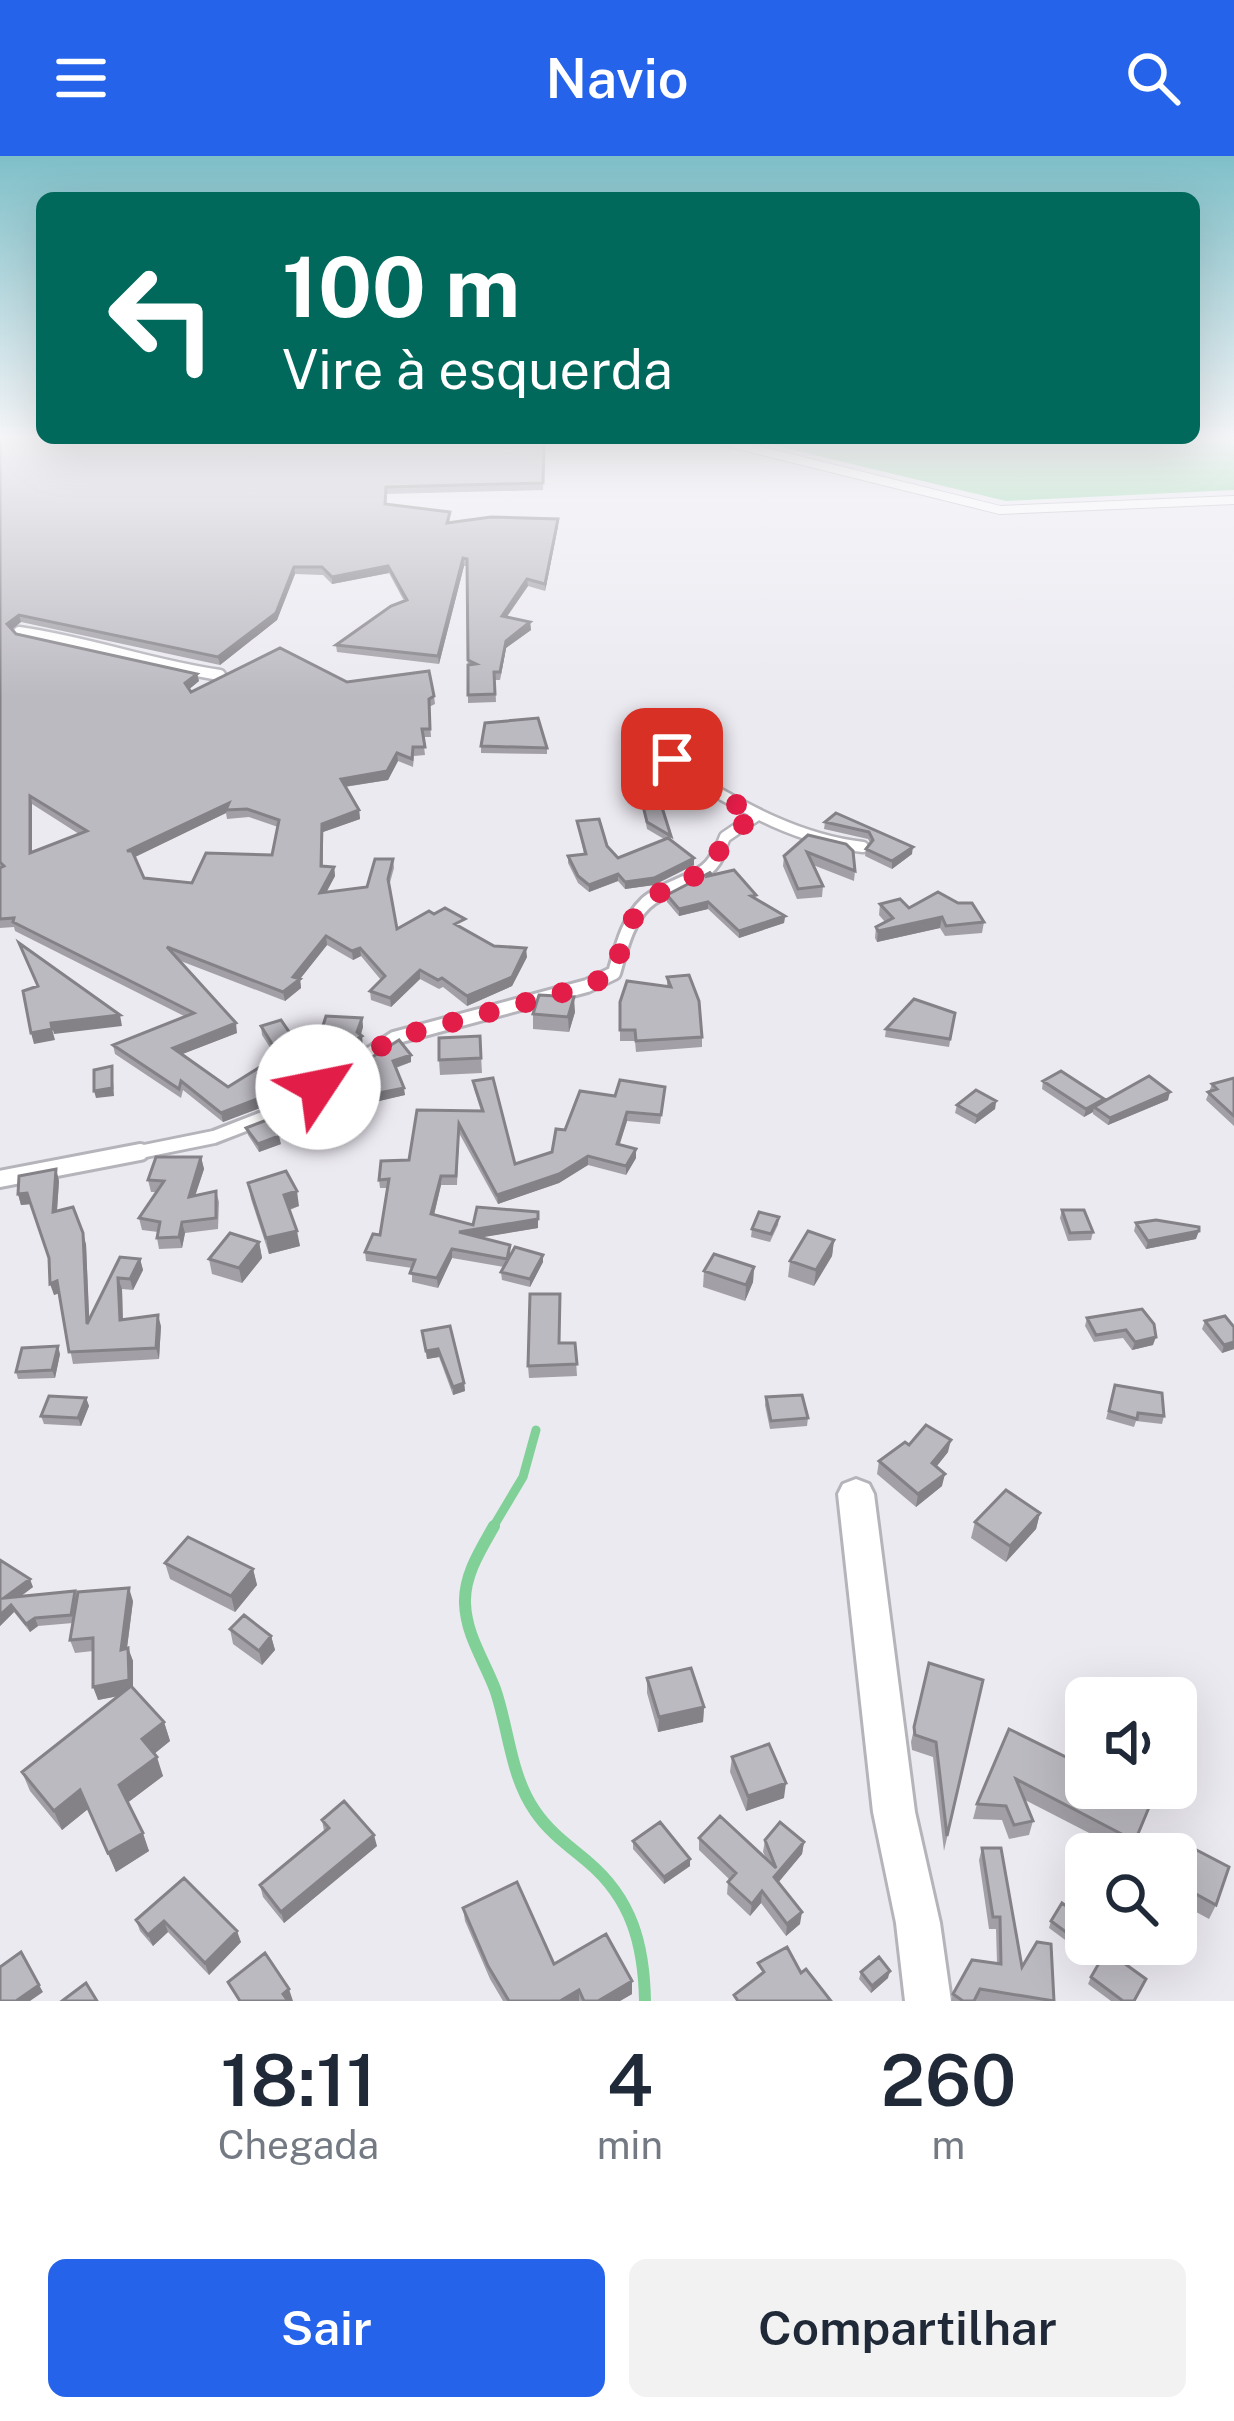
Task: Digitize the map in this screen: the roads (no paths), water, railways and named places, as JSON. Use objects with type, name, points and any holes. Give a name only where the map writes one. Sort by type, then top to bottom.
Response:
[{"type":"street","points":[[856,1494],[894,1812],[918,1923],[928,2001]]},
{"type":"lane","points":[[19,632],[88,642],[156,666],[220,675]]},
{"type":"lane","points":[[672,759],[680,771],[756,816],[842,846],[863,847]]},
{"type":"lane","points":[[0,1179],[214,1137],[281,1112],[394,1038],[587,986],[614,973],[629,919],[653,895],[712,868],[725,837],[756,816]]},
{"type":"waterway","points":[[492,1529],[523,1477],[536,1430]]},
{"type":"waterway","points":[[494,1526],[467,1582],[469,1626],[495,1689],[527,1797],[547,1826],[603,1876],[633,1924],[645,2001]]}]
